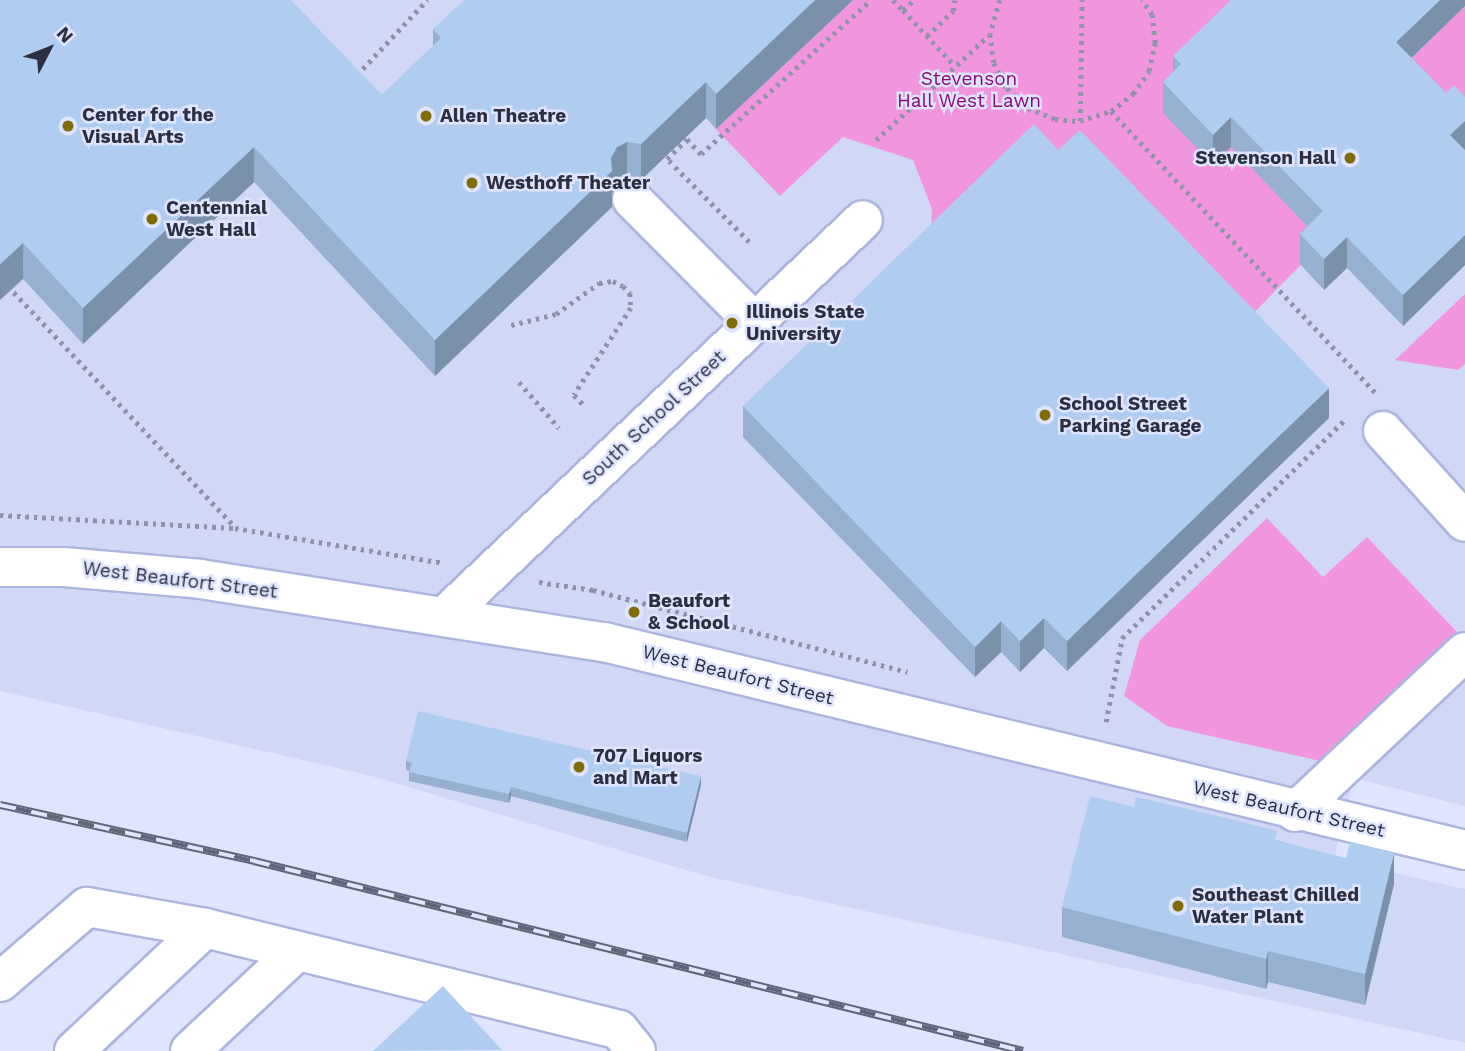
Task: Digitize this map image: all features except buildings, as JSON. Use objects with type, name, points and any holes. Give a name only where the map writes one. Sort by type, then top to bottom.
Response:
[{"type":"street","points":[[632,199],[755,323]]},
{"type":"street","name":"South School Street","points":[[446,615],[863,220]]},
{"type":"street","points":[[1368,413],[1465,522]]},
{"type":"street","name":"West Beaufort Street","points":[[0,568],[64,567],[200,579],[446,615],[654,654],[1295,812],[1465,850]]},
{"type":"street","points":[[1295,812],[1463,654]]},
{"type":"street","points":[[0,982],[87,907],[205,928],[295,953],[325,956],[619,1030],[636,1051]]},
{"type":"street","points":[[74,1051],[205,928]]},
{"type":"street","points":[[190,1051],[295,953]]},
{"type":"path","points":[[350,67],[359,76],[427,0]]},
{"type":"path","points":[[749,242],[667,159],[687,139],[701,154],[871,0]]},
{"type":"path","points":[[894,0],[955,66]]},
{"type":"path","points":[[903,10],[914,0]]},
{"type":"path","points":[[927,36],[953,11],[955,0]]},
{"type":"path","points":[[1000,0],[990,34],[994,63],[1007,88],[1028,108],[1055,119],[1080,121],[1111,111],[1133,94],[1149,71],[1155,43],[1152,15],[1142,0]]},
{"type":"path","points":[[1080,121],[1082,0]]},
{"type":"path","points":[[876,139],[990,34]]},
{"type":"path","points":[[1106,723],[1122,638],[1368,413],[1376,390],[1111,111]]},
{"type":"path","points":[[1,278],[235,528]]},
{"type":"path","points":[[511,325],[556,314],[599,284],[613,281],[630,293],[631,307],[608,350],[574,396],[583,404]]},
{"type":"path","points":[[519,382],[559,428]]},
{"type":"path","points":[[0,515],[235,528],[411,556]]},
{"type":"shaded area","name":"Illinois State University","points":[[0,0],[1465,0],[1465,806],[1354,778],[1334,859],[1465,889],[1465,1043],[706,876],[368,775],[0,691]]},
{"type":"green space","name":"Stevenson Hall West Lawn","points":[[853,0],[1263,0],[1231,147],[1323,242],[1240,327],[930,255],[932,209],[913,160],[843,137],[780,196],[716,129]]},
{"type":"green space","points":[[1465,6],[1465,117],[1396,73]]},
{"type":"green space","points":[[1465,294],[1465,364],[1458,370],[1395,360]]},
{"type":"green space","points":[[1267,518],[1323,577],[1367,537],[1457,632],[1320,761],[1167,726],[1124,696],[1140,640]]},
{"type":"railway","points":[[0,805],[254,861],[1023,1051]]},
{"type":"place","name":"Allen Theatre","points":[[426,116]]},
{"type":"place","name":"Center for the Visual Arts","points":[[68,126]]},
{"type":"place","name":"Stevenson Hall","points":[[1350,158]]},
{"type":"place","name":"Westhoff Theater","points":[[472,183]]},
{"type":"place","name":"Centennial West Hall","points":[[152,219]]},
{"type":"place","name":"Illinois State University","points":[[732,323]]},
{"type":"place","name":"School Street Parking Garage","points":[[1045,415]]},
{"type":"place","name":"Beaufort & School","points":[[634,612]]},
{"type":"place","name":"707 Liquors and Mart","points":[[579,767]]},
{"type":"place","name":"Southeast Chilled Water Plant","points":[[1178,906]]}]
